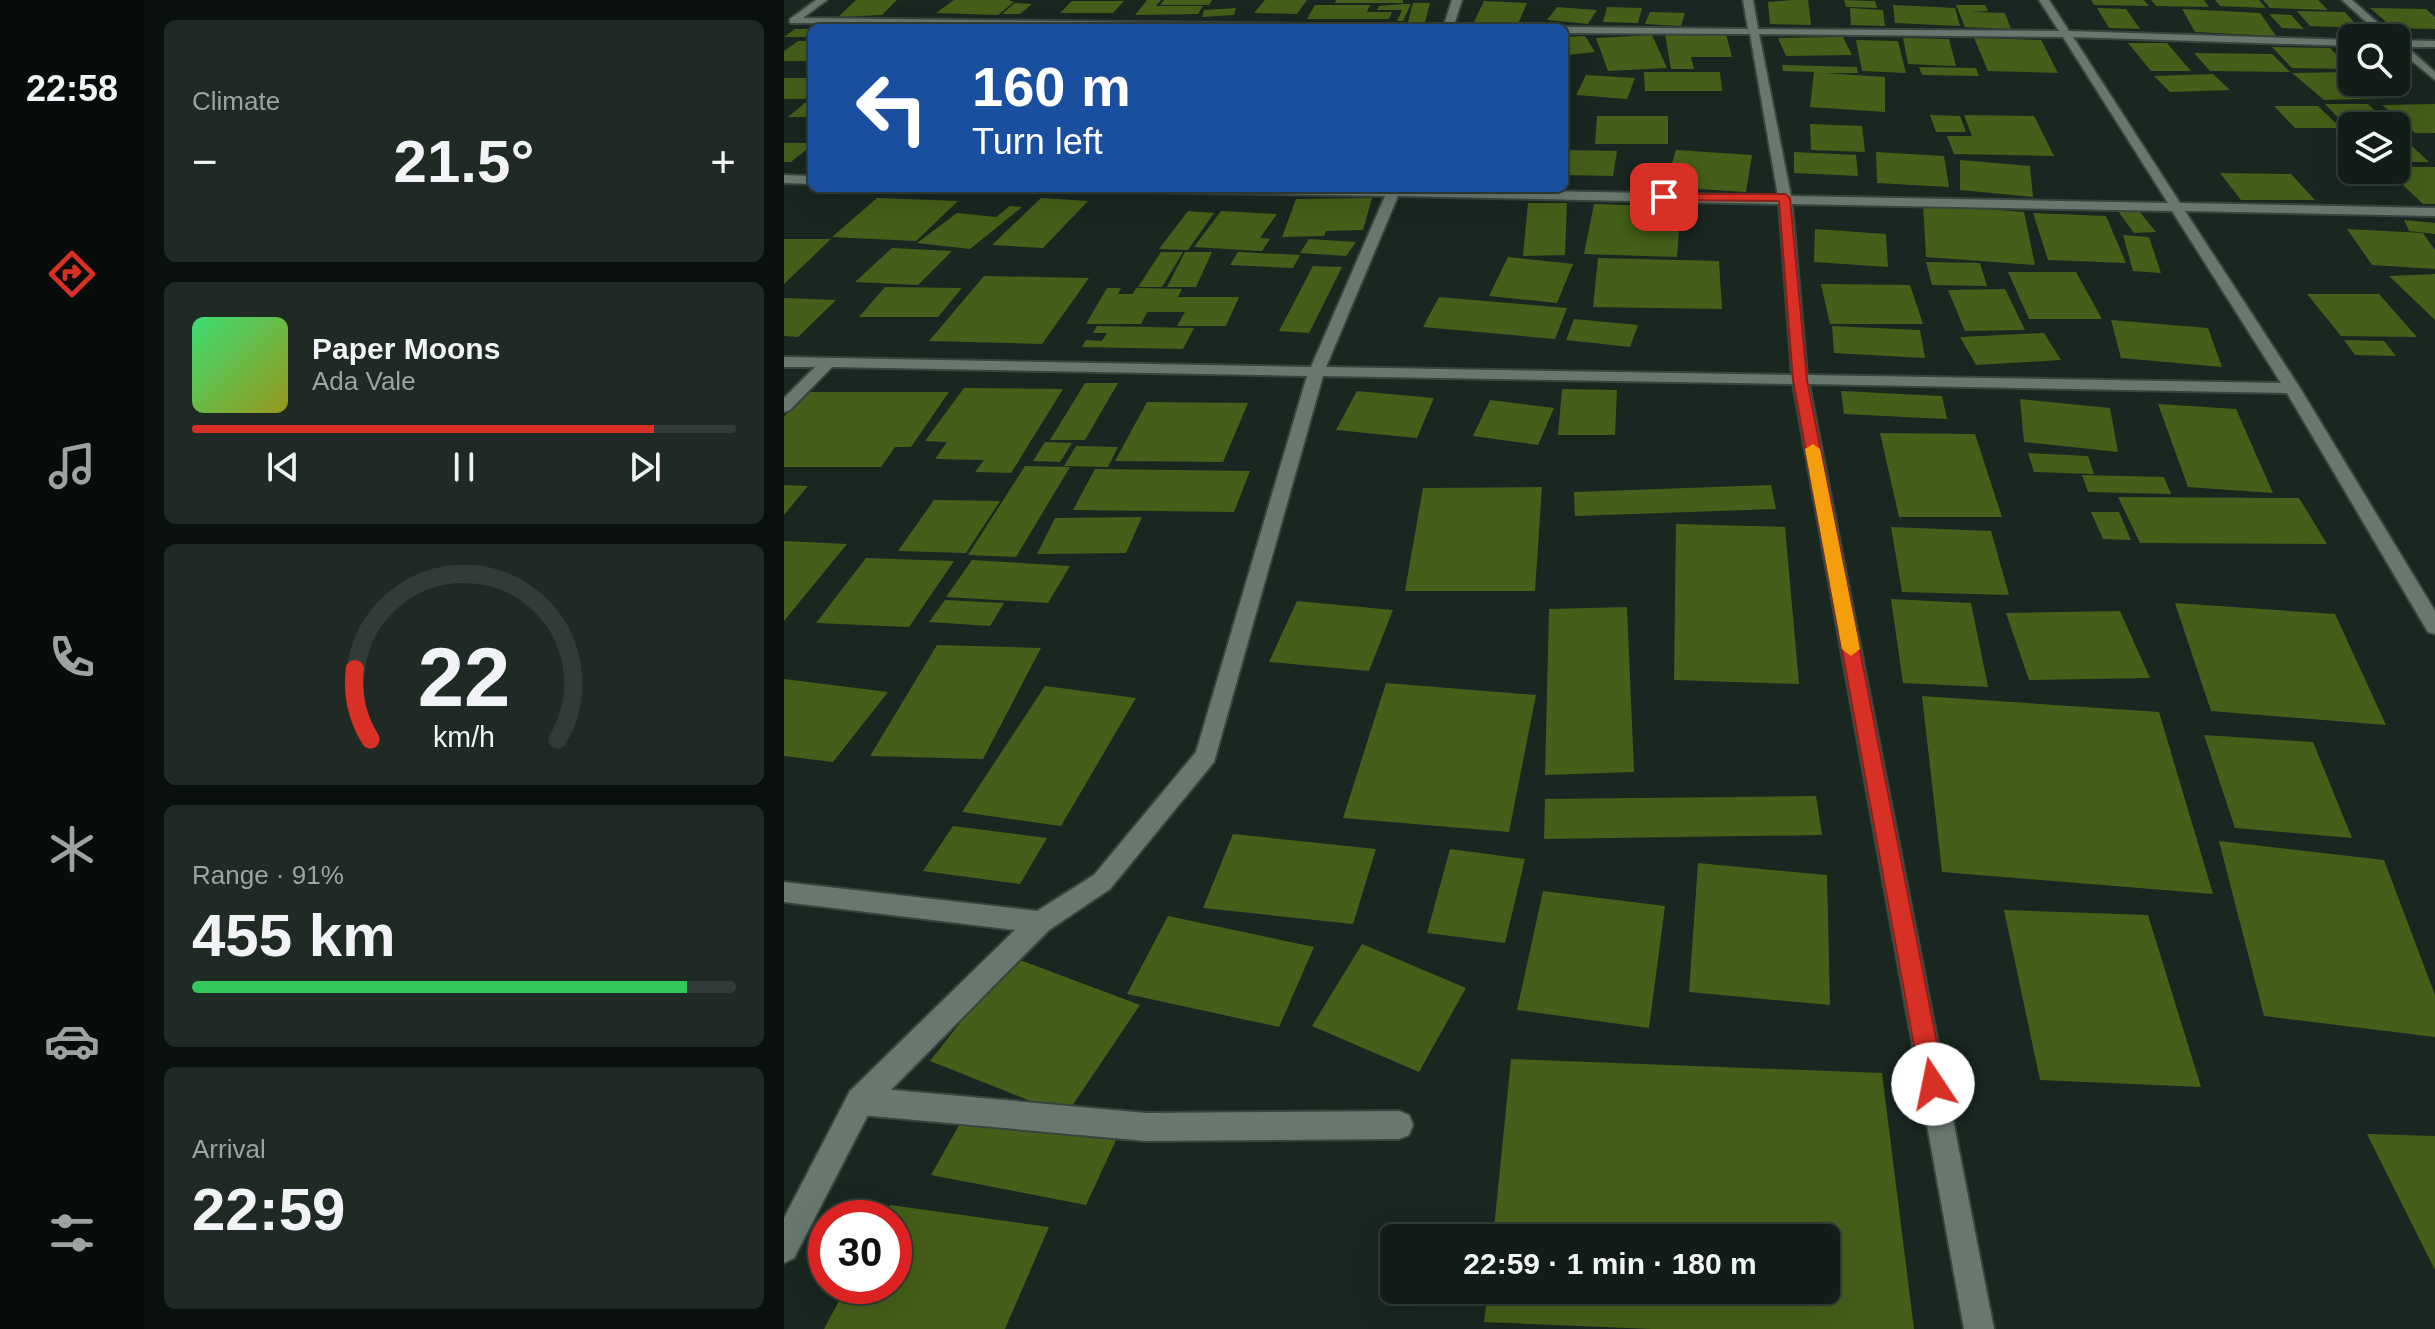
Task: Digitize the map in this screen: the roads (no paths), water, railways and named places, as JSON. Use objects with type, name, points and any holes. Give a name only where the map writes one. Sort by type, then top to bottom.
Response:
[{"type":"street","points":[[788,24],[822,0]]},
{"type":"street","points":[[1449,24],[1457,0]]},
{"type":"street","points":[[1748,0],[1785,198],[1800,380],[1979,1329]]},
{"type":"street","points":[[2044,0],[2292,388],[2435,627]]},
{"type":"street","points":[[2347,0],[2374,24]]},
{"type":"street","points":[[788,24],[808,24]]},
{"type":"street","points":[[1568,30],[1753,34],[2065,34],[2338,43]]},
{"type":"street","points":[[2410,43],[2435,44]]},
{"type":"street","points":[[2410,55],[2435,77]]},
{"type":"street","points":[[784,179],[808,180]]},
{"type":"street","points":[[784,1248],[860,1101],[1040,922],[1102,882],[1206,756],[1316,372],[1394,192]]},
{"type":"street","points":[[1450,192],[2435,212]]},
{"type":"street","points":[[784,362],[2292,388]]},
{"type":"street","points":[[784,407],[828,363]]},
{"type":"street","points":[[784,892],[1040,922]]},
{"type":"street","points":[[860,1101],[1146,1127],[1399,1125]]}]
